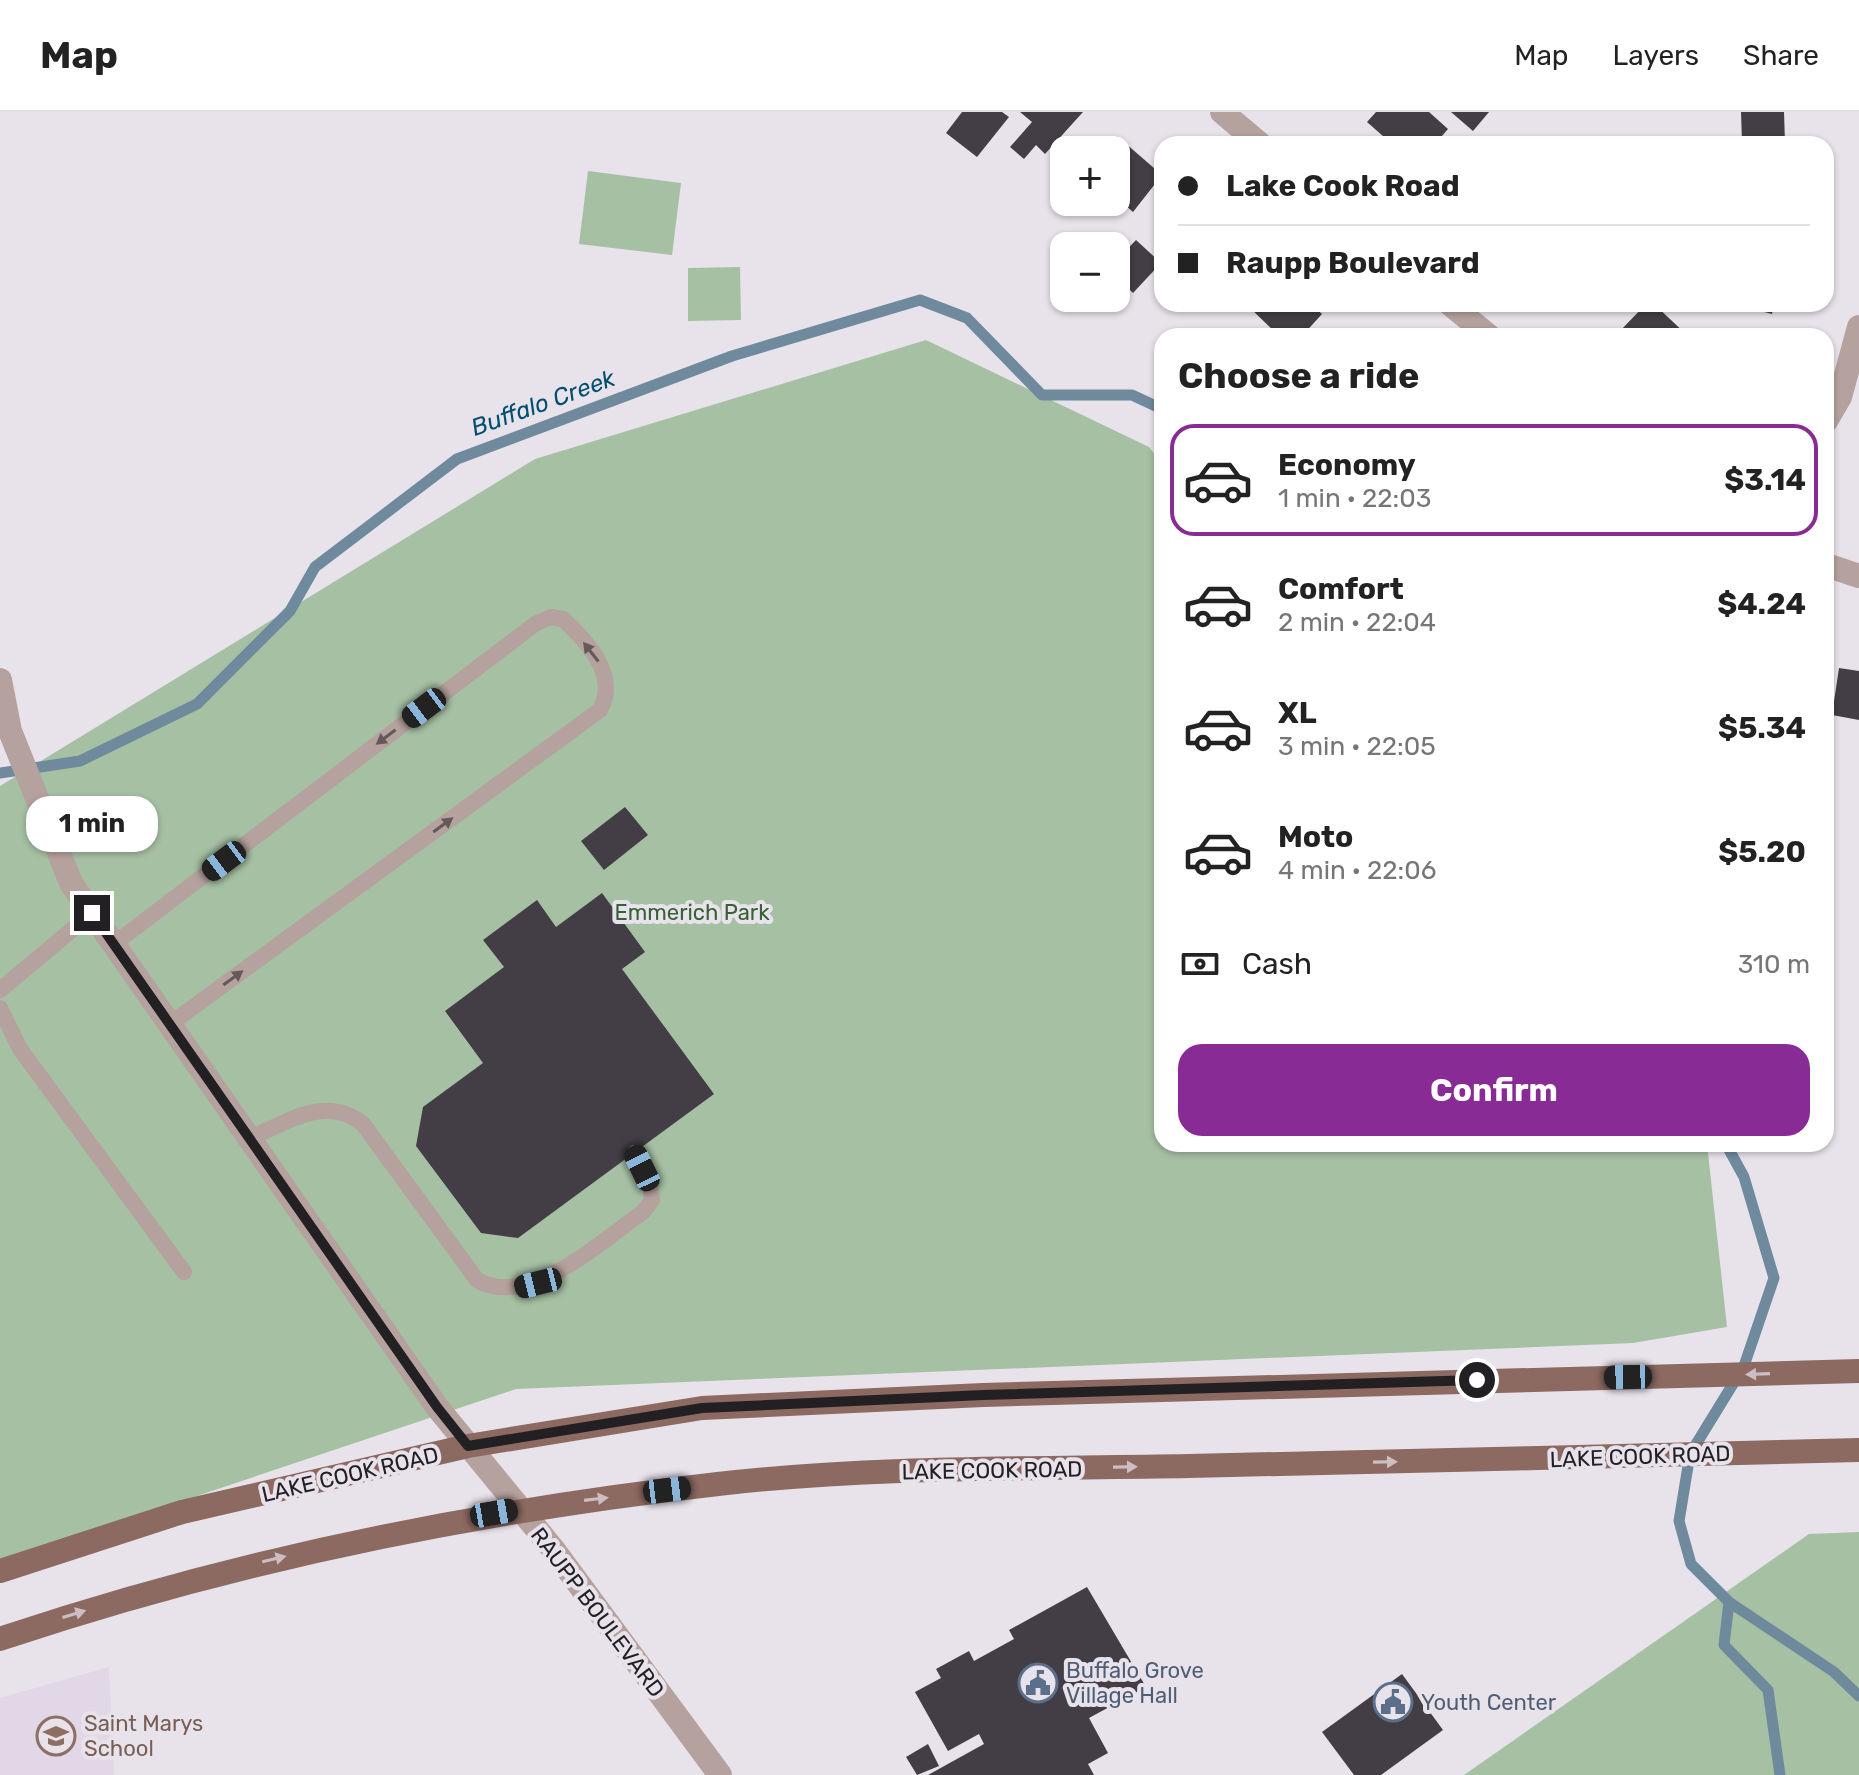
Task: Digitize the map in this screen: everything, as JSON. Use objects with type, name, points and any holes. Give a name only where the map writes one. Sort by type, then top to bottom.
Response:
[{"type":"main road","name":"LAKE COOK ROAD","points":[[0,1571],[182,1512],[468,1446],[702,1408],[999,1394],[1848,1372]]},
{"type":"main road","name":"LAKE COOK ROAD","points":[[0,1639],[198,1577],[402,1530],[518,1509],[723,1483],[924,1471],[1847,1450]]},
{"type":"street","points":[[1222,112],[1250,136]]},
{"type":"street","points":[[1460,312],[1479,328]]},
{"type":"street","points":[[1834,407],[1840,397],[1859,327]]},
{"type":"street","points":[[1834,568],[1859,576]]},
{"type":"street","name":"RAUPP BOULEVARD","points":[[0,680],[17,746],[71,883],[468,1446],[553,1549],[720,1775]]},
{"type":"lane","points":[[114,944],[535,624],[551,617],[563,619],[606,672],[609,687],[600,710],[170,1024]]},
{"type":"lane","points":[[0,990],[92,913]]},
{"type":"lane","points":[[0,1008],[20,1049],[184,1272]]},
{"type":"lane","points":[[250,1138],[319,1109],[347,1111],[363,1124],[477,1280],[492,1288],[512,1289],[538,1283],[643,1212],[652,1200],[650,1183],[635,1153]]},
{"type":"shaded area","name":"Saint Marys School","points":[[109,1667],[114,1775],[0,1775],[0,1698]]},
{"type":"green space","points":[[588,171],[681,183],[672,255],[579,244]]},
{"type":"green space","points":[[740,267],[741,320],[688,321],[688,268]]},
{"type":"green space","name":"Emmerich Park","points":[[926,340],[1149,447],[1154,454],[1154,1152],[1708,1152],[1727,1327],[1633,1343],[516,1389],[0,1562],[0,786],[535,459]]},
{"type":"green space","points":[[1859,1532],[1859,1775],[1464,1775],[1809,1534]]},
{"type":"building","points":[[962,112],[1002,112],[1009,117],[977,157],[946,133]]},
{"type":"building","points":[[1020,112],[1083,112],[1061,136],[1050,136],[1050,148],[1045,154],[1036,145],[1024,159],[1010,147],[1032,122]]},
{"type":"building","points":[[1376,112],[1429,112],[1448,129],[1442,136],[1383,136],[1367,122]]},
{"type":"building","points":[[1451,112],[1489,112],[1473,131]]},
{"type":"building","points":[[1741,112],[1784,112],[1785,136],[1742,136]]},
{"type":"building","points":[[1130,147],[1154,168],[1154,185],[1133,212],[1130,209]]},
{"type":"building","points":[[1136,240],[1154,257],[1154,270],[1133,293],[1130,290],[1130,246]]},
{"type":"building","points":[[1254,312],[1322,314],[1309,328],[1271,328]]},
{"type":"building","points":[[1638,312],[1662,312],[1680,328],[1623,328]]},
{"type":"building","points":[[1839,668],[1859,671],[1859,720],[1834,715]]},
{"type":"building","points":[[625,807],[648,835],[604,870],[581,841]]},
{"type":"building","points":[[602,893],[645,952],[622,969],[714,1094],[518,1238],[481,1233],[416,1146],[423,1107],[483,1063],[445,1011],[504,967],[483,940],[537,900],[556,927]]},
{"type":"building","name":"Buffalo Grove Village Hall","points":[[1087,1587],[1146,1687],[1089,1718],[1108,1753],[1088,1764],[1094,1775],[928,1775],[984,1744],[979,1734],[948,1751],[915,1692],[941,1678],[936,1669],[969,1651],[974,1661],[1014,1639],[1009,1630]]},
{"type":"building","name":"Youth Center","points":[[1402,1674],[1443,1730],[1381,1775],[1354,1775],[1322,1732]]},
{"type":"building","points":[[928,1744],[939,1766],[917,1775],[906,1757]]},
{"type":"waterway","name":"Buffalo Creek","points":[[0,773],[80,761],[197,704],[290,611],[315,567],[457,459],[732,356],[920,300],[967,318],[1042,395],[1132,395],[1154,405]]},
{"type":"waterway","name":"Buffalo Creek","points":[[1730,1152],[1744,1177],[1774,1278],[1744,1366],[1690,1454],[1679,1521],[1691,1564],[1729,1602],[1834,1672],[1859,1696]]},
{"type":"waterway","points":[[1729,1602],[1724,1645],[1768,1690],[1780,1775]]},
{"type":"place","name":"Buffalo Grove Village Hall","points":[[1038,1683]]},
{"type":"place","name":"Youth Center","points":[[1393,1702]]},
{"type":"place","name":"Saint Marys School","points":[[56,1736]]},
{"type":"route","points":[[92,913],[437,1407],[468,1446],[702,1408],[983,1395],[1477,1380]]}]
